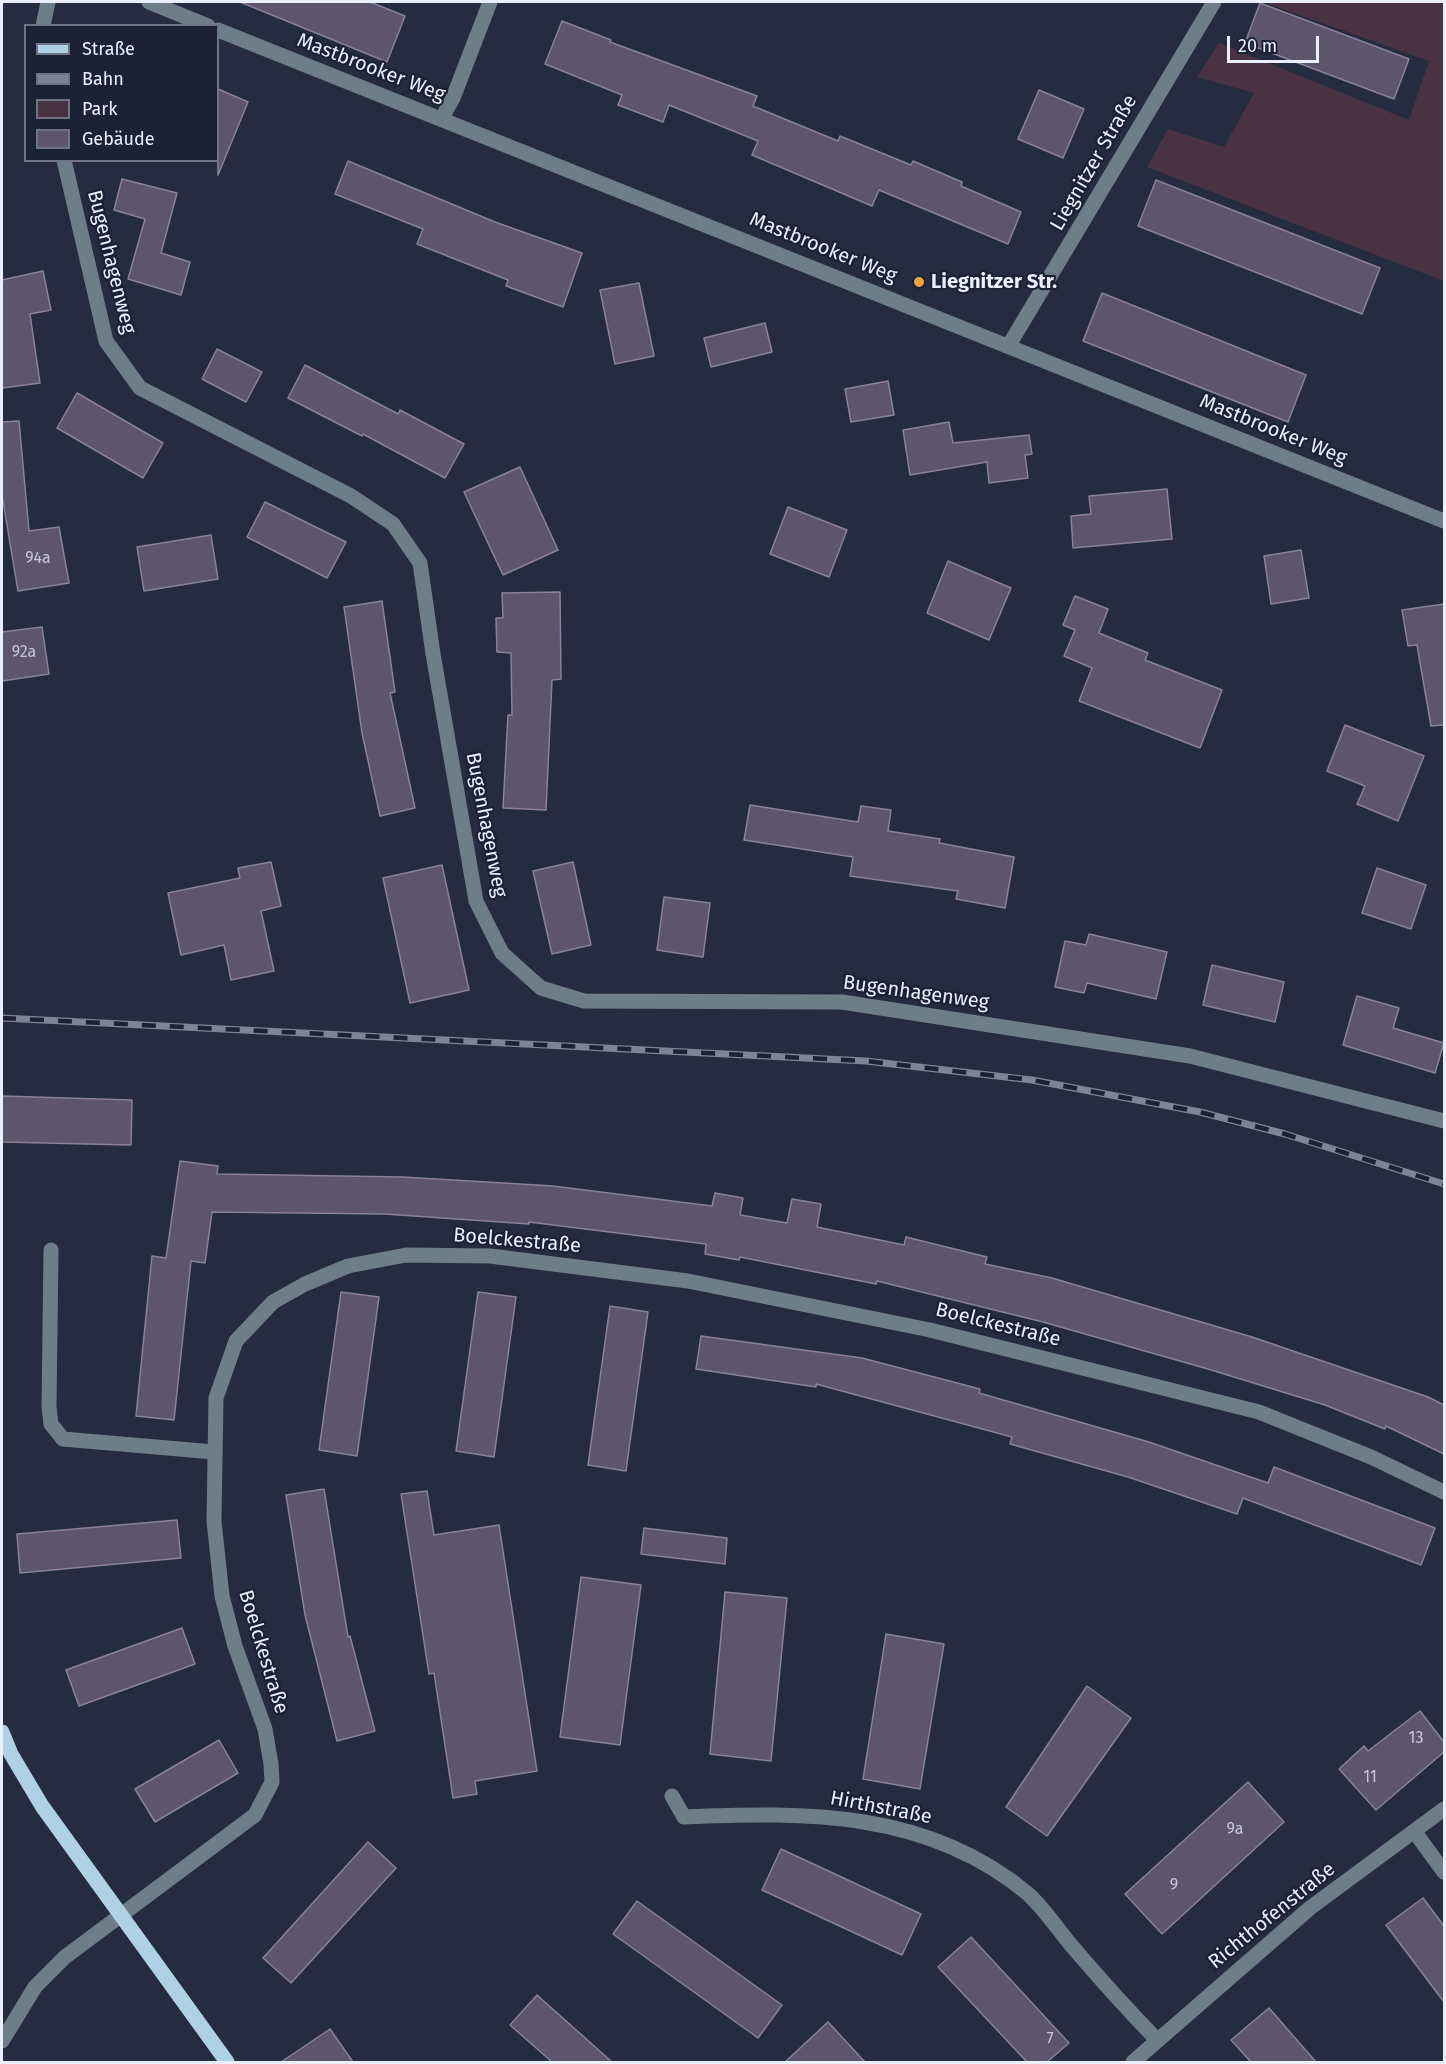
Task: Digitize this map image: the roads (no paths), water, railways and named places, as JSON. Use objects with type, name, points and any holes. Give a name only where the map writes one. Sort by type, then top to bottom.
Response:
[{"type":"main road","points":[[2,1732],[11,1754],[42,1806],[227,2062]]},
{"type":"street","points":[[43,24],[48,2]]},
{"type":"street","points":[[149,2],[203,24]]},
{"type":"street","points":[[442,118],[453,98],[490,2]]},
{"type":"street","name":"Liegnitzer Straße","points":[[1009,345],[1214,2]]},
{"type":"street","name":"Mastbrooker Weg","points":[[219,30],[1444,521]]},
{"type":"street","name":"Bugenhagenweg","points":[[64,162],[106,341],[140,388],[351,496],[393,524],[420,563],[433,654],[477,901],[501,953],[541,987],[584,1001],[842,1002],[1190,1056],[1444,1121]]},
{"type":"street","points":[[51,1250],[49,1407],[51,1424],[63,1438],[214,1452]]},
{"type":"street","name":"Boelckestraße","points":[[2,2041],[35,1987],[65,1957],[255,1815],[272,1782],[265,1729],[236,1646],[222,1596],[214,1521],[216,1398],[236,1341],[273,1302],[305,1284],[348,1266],[406,1255],[490,1256],[688,1281],[941,1332],[1259,1412],[1371,1457],[1444,1492]]},
{"type":"street","name":"Hirthstraße","points":[[672,1796],[684,1817],[779,1813],[854,1820],[920,1833],[964,1850],[1028,1894],[1116,1997],[1157,2040]]},
{"type":"street","name":"Richthofenstraße","points":[[1133,2062],[1310,1908],[1444,1809]]},
{"type":"street","points":[[1414,1831],[1444,1872]]},
{"type":"railway","points":[[2,1018],[866,1061],[1032,1080],[1200,1112],[1285,1134],[1444,1184]]},
{"type":"place","name":"Liegnitzer Str.","points":[[919,282]]}]
